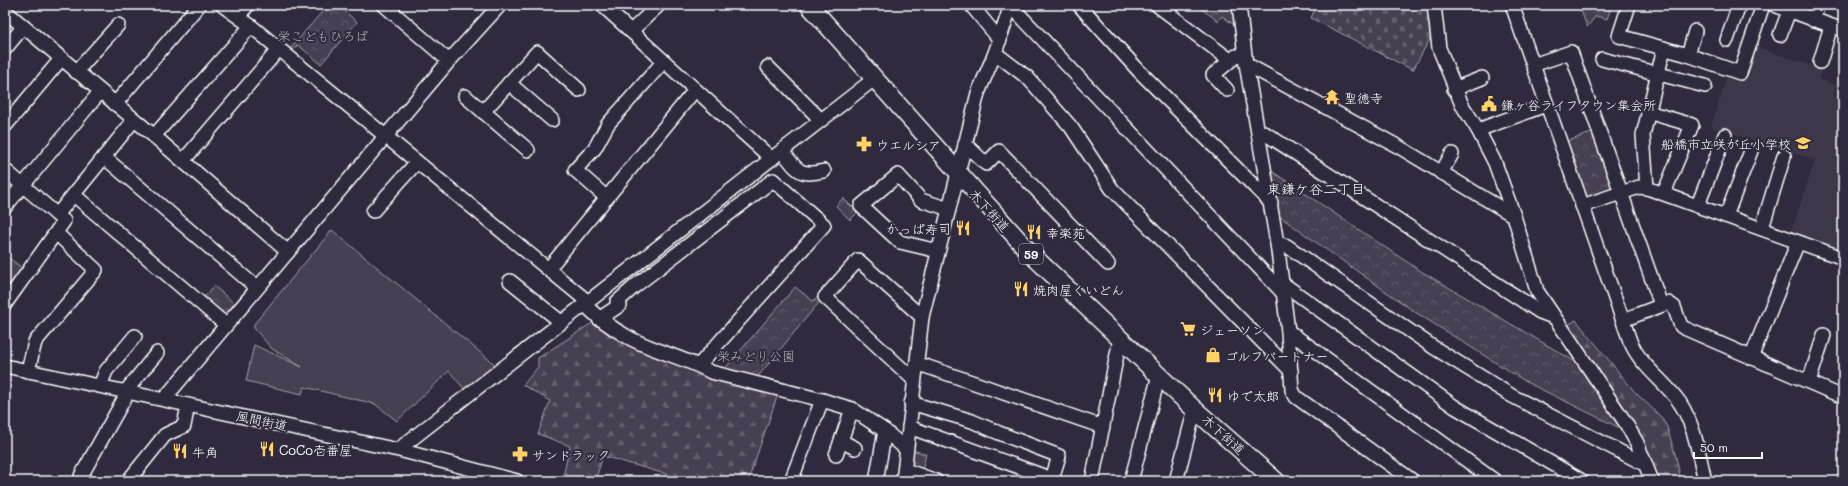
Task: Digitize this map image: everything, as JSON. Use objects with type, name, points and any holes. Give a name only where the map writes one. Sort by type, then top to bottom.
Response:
[{"type":"main road","name":"木下街道","points":[[808,5],[1031,254],[1120,339],[1276,481]]},
{"type":"street","points":[[115,104],[199,5]]},
{"type":"street","points":[[222,5],[251,26],[549,268],[586,303],[599,319],[627,337],[699,365],[712,372],[852,409],[885,431],[906,449]]},
{"type":"street","points":[[238,16],[248,5]]},
{"type":"street","points":[[384,5],[449,61]]},
{"type":"street","points":[[164,399],[449,61],[500,5]]},
{"type":"street","points":[[602,5],[695,90],[777,155],[800,172],[809,174],[824,171]]},
{"type":"street","points":[[631,31],[659,5]]},
{"type":"street","points":[[971,5],[1000,40]]},
{"type":"street","points":[[1079,5],[1139,70],[1271,203]]},
{"type":"street","points":[[1157,5],[1230,60]]},
{"type":"street","points":[[1239,5],[1246,59],[1277,243],[1288,331],[1292,390],[1296,398],[1413,481]]},
{"type":"street","points":[[1434,5],[1439,48],[1462,105],[1478,130],[1495,164],[1514,216],[1537,291],[1553,317],[1602,387],[1637,443],[1652,481]]},
{"type":"street","points":[[1512,5],[1546,105],[1634,350],[1680,402],[1688,416],[1695,438],[1705,481]]},
{"type":"street","points":[[1629,5],[1619,36],[1688,55],[1740,73],[1763,5]]},
{"type":"street","points":[[1727,40],[1739,5]]},
{"type":"street","points":[[1813,20],[1818,5]]},
{"type":"street","points":[[936,481],[904,475],[922,317],[978,93],[995,53],[1012,6],[1283,288],[1455,407],[1582,481]]},
{"type":"street","points":[[1780,35],[1780,7],[1837,28],[1820,62]]},
{"type":"street","points":[[5,10],[23,27],[154,136],[288,252]]},
{"type":"street","points":[[76,72],[118,25]]},
{"type":"street","points":[[154,136],[251,26]]},
{"type":"street","points":[[5,49],[23,27]]},
{"type":"street","points":[[1688,55],[1695,31]]},
{"type":"street","points":[[1647,188],[1643,135],[1664,48]]},
{"type":"street","points":[[183,161],[279,49]]},
{"type":"street","points":[[483,112],[537,52],[579,90]]},
{"type":"street","points":[[1532,65],[1571,52],[1661,305]]},
{"type":"street","points":[[995,53],[1028,78],[1071,127],[1112,189],[1291,371]]},
{"type":"street","points":[[1227,90],[1213,76],[1235,56],[1246,59],[1399,147],[1514,216]]},
{"type":"street","points":[[5,126],[61,59]]},
{"type":"street","points":[[1602,59],[1705,86]]},
{"type":"street","points":[[607,198],[575,170],[595,148],[608,124],[664,61]]},
{"type":"street","points":[[768,67],[821,120]]},
{"type":"street","points":[[1454,88],[1482,78]]},
{"type":"street","points":[[402,451],[404,446],[561,322],[874,79]]},
{"type":"street","points":[[509,83],[552,120]]},
{"type":"street","points":[[549,268],[695,90]]},
{"type":"street","points":[[5,207],[100,92]]},
{"type":"street","points":[[465,96],[528,150]]},
{"type":"street","points":[[1478,130],[1546,105]]},
{"type":"street","points":[[1648,112],[1692,125],[1664,194]]},
{"type":"street","points":[[57,215],[134,120]]},
{"type":"street","points":[[1259,131],[1266,134],[1540,312],[1553,317]]},
{"type":"street","points":[[1698,205],[1725,135]]},
{"type":"street","points":[[966,144],[986,164],[999,151],[1108,264]]},
{"type":"street","points":[[1726,216],[1751,150]]},
{"type":"street","points":[[1441,173],[1452,154]]},
{"type":"street","points":[[1762,228],[1784,156]]},
{"type":"street","points":[[104,157],[257,288]]},
{"type":"street","points":[[373,211],[417,162]]},
{"type":"street","points":[[5,170],[64,221],[5,304]]},
{"type":"street","points":[[938,251],[900,242],[861,206],[898,175],[921,200],[949,208]]},
{"type":"street","points":[[599,319],[620,305],[617,302],[635,286],[773,180],[824,225],[699,365]]},
{"type":"street","points":[[1582,206],[1639,187],[1647,188],[1843,258]]},
{"type":"street","points":[[74,195],[226,325]]},
{"type":"street","points":[[28,371],[35,342],[96,270],[56,233]]},
{"type":"street","points":[[1751,358],[1798,242]]},
{"type":"street","points":[[1277,243],[1287,246],[1433,346],[1512,396],[1646,465]]},
{"type":"street","points":[[914,380],[825,297],[858,260],[922,317]]},
{"type":"street","points":[[510,281],[561,322]]},
{"type":"street","points":[[1623,320],[1668,303],[1674,307],[1681,326],[1684,328],[1843,397]]},
{"type":"street","points":[[1288,331],[1495,481]]},
{"type":"street","points":[[1809,382],[1824,335]]},
{"type":"street","points":[[100,386],[106,371],[135,336]]},
{"type":"street","points":[[1092,481],[1120,339]]},
{"type":"street","points":[[81,476],[126,392],[156,353]]},
{"type":"street","points":[[916,365],[925,366],[1103,427]]},
{"type":"street","name":"風間街道","points":[[5,366],[402,451],[517,481]]},
{"type":"street","points":[[1131,481],[1159,375]]},
{"type":"street","points":[[791,481],[822,400]]},
{"type":"street","points":[[909,427],[1052,479],[1059,456],[999,434],[972,421],[912,403]]},
{"type":"street","points":[[128,481],[165,435],[184,426],[188,405]]},
{"type":"street","points":[[836,455],[852,409]]},
{"type":"street","points":[[1176,481],[1193,416],[1198,411]]},
{"type":"street","points":[[876,481],[885,431]]},
{"type":"street","points":[[841,442],[855,448]]},
{"type":"shaded area","name":"船橋市立咲が丘小学校","points":[[1752,46],[1823,69],[1819,79],[1836,85],[1833,97],[1843,101],[1843,251],[1791,232],[1815,160],[1711,127],[1728,72],[1742,75]]},
{"type":"green space","name":"栄こどもひろば","points":[[328,5],[338,5],[357,22],[321,64],[298,45],[290,53],[288,51]]},
{"type":"green space","points":[[1196,5],[1234,5],[1238,28],[1222,16],[1218,21]]},
{"type":"green space","points":[[1317,5],[1431,5],[1433,33],[1413,70],[1311,18]]},
{"type":"green space","points":[[1579,5],[1612,5],[1607,19],[1596,16],[1587,27]]},
{"type":"green space","points":[[1597,131],[1617,188],[1584,199],[1565,142]]},
{"type":"green space","points":[[1270,170],[1419,270],[1586,368],[1628,432],[1528,383],[1415,312],[1276,214]]},
{"type":"green space","points":[[843,198],[852,207],[854,205],[860,210],[850,220],[836,206]]},
{"type":"green space","points":[[332,230],[498,367],[467,392],[449,371],[397,421],[375,404],[304,387],[302,394],[246,381],[254,345],[302,367],[272,349],[254,328],[254,324]]},
{"type":"green space","points":[[5,255],[25,270],[5,296]]},
{"type":"green space","points":[[214,286],[235,304],[228,313],[220,314],[203,299]]},
{"type":"green space","name":"栄みどり公園","points":[[795,287],[813,301],[817,297],[821,300],[755,380],[722,372]]},
{"type":"green space","points":[[1576,320],[1634,391],[1661,417],[1667,427],[1681,481],[1655,481],[1564,327]]},
{"type":"green space","points":[[595,321],[779,391],[748,481],[690,481],[603,456],[595,481],[562,481],[570,446],[538,434],[550,401],[523,385],[538,367],[538,358]]},
{"type":"green space","points":[[912,450],[926,454],[922,471],[910,468]]},
{"type":"place","name":"聖徳寺","points":[[1332,97]]},
{"type":"place","name":"鎌ヶ谷ライフタウン集会所","points":[[1489,104]]},
{"type":"place","name":"船橋市立咲が丘小学校","points":[[1803,143]]},
{"type":"place","name":"ウエルシア","points":[[864,144]]},
{"type":"place","name":"かっぱ寿司","points":[[963,228]]},
{"type":"place","name":"幸楽苑","points":[[1034,232]]},
{"type":"place","name":"焼肉屋くいどん","points":[[1021,289]]},
{"type":"place","name":"ジェーソン","points":[[1188,329]]},
{"type":"place","name":"ゴルフパートナー","points":[[1213,355]]},
{"type":"place","name":"ゆで太郎","points":[[1215,395]]},
{"type":"place","name":"CoCo壱番屋","points":[[267,449]]},
{"type":"place","name":"牛角","points":[[180,451]]},
{"type":"place","name":"サンドラック","points":[[520,454]]},
{"type":"district","name":"東鎌ケ谷二丁目","points":[[1316,188]]}]
